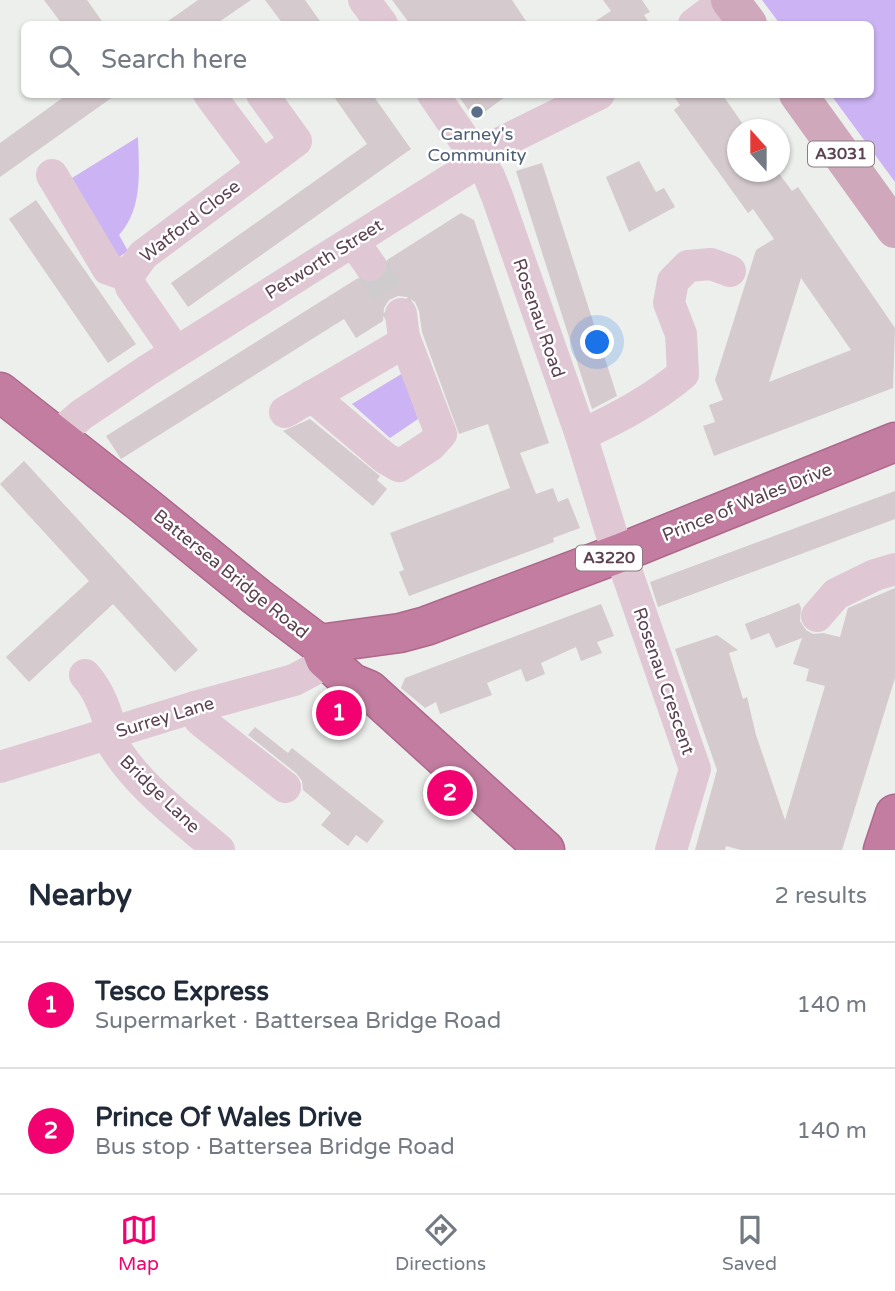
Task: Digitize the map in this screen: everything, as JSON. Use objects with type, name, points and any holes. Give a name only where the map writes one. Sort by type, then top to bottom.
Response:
[{"type":"highway","name":"Battersea Bridge Road","points":[[0,392],[257,597],[322,652],[352,682],[369,690],[528,845]]},
{"type":"highway","name":"Prince of Wales Drive","points":[[322,652],[426,626],[620,553],[895,442]]},
{"type":"highway","points":[[369,690],[378,658],[400,633]]},
{"type":"highway","points":[[883,850],[895,814]]},
{"type":"main road","points":[[728,0],[745,21]]},
{"type":"main road","name":"A3031","points":[[801,98],[895,229]]},
{"type":"street","points":[[364,0],[380,21]]},
{"type":"street","points":[[698,21],[728,0]]},
{"type":"street","points":[[212,98],[262,165]]},
{"type":"street","name":"Watford Close","points":[[176,352],[131,287],[128,276],[143,255],[296,141],[265,98]]},
{"type":"street","name":"Rosenau Road","points":[[436,98],[489,176],[620,553]]},
{"type":"street","name":"Petworth Street","points":[[57,436],[81,415],[176,352],[361,253],[499,143],[591,98]]},
{"type":"street","points":[[52,175],[108,269],[128,276]]},
{"type":"street","points":[[581,435],[659,395],[683,374],[681,334],[669,303],[673,281],[688,266],[712,264],[730,271]]},
{"type":"street","points":[[285,412],[312,396],[400,345],[402,325],[441,434],[431,445],[399,466],[385,458],[312,396]]},
{"type":"street","name":"Rosenau Crescent","points":[[620,553],[695,769],[671,850]]},
{"type":"street","points":[[817,616],[836,594],[875,575],[895,569]]},
{"type":"street","name":"Surrey Lane","points":[[0,767],[195,707],[294,680],[313,670],[322,652]]},
{"type":"street","name":"Bridge Lane","points":[[85,675],[103,703],[109,733],[127,765],[219,850]]},
{"type":"street","points":[[195,707],[205,725],[285,788]]},
{"type":"shaded area","points":[[762,0],[895,0],[895,182],[833,98],[874,98],[874,21],[778,21]]},
{"type":"shaded area","points":[[138,137],[139,176],[136,202],[127,225],[119,235],[128,251],[113,261],[64,183]]},
{"type":"shaded area","points":[[403,373],[418,419],[390,438],[352,404]]},
{"type":"building","points":[[44,0],[87,0],[102,21],[60,21]]},
{"type":"building","points":[[198,0],[251,0],[220,21],[168,21]]},
{"type":"building","points":[[265,0],[305,0],[320,21],[281,21]]},
{"type":"building","points":[[392,0],[512,0],[526,21],[408,21]]},
{"type":"building","points":[[603,0],[642,0],[650,12],[644,15],[648,21],[596,21],[611,11]]},
{"type":"building","points":[[62,98],[111,98],[0,177],[0,143]]},
{"type":"building","points":[[335,98],[375,98],[411,149],[188,307],[171,283],[367,144]]},
{"type":"building","name":"Carney's Community","points":[[460,98],[504,98],[475,119]]},
{"type":"building","points":[[675,98],[725,98],[739,119],[727,119],[727,182],[785,182],[792,191],[798,187],[895,328],[893,388],[714,456],[703,426],[715,422],[709,405],[723,400],[715,380],[756,250],[774,239],[753,209],[748,213],[674,110],[680,105]],"holes":[[[801,278],[851,350],[769,382]]]},
{"type":"building","points":[[639,161],[656,192],[664,188],[675,207],[629,232],[606,177]]},
{"type":"building","points":[[542,163],[617,396],[592,409],[516,171]]},
{"type":"building","points":[[36,200],[136,344],[108,363],[9,219]]},
{"type":"building","points":[[461,213],[474,220],[549,443],[520,453],[536,494],[553,488],[558,502],[568,498],[580,528],[553,538],[554,542],[409,596],[399,572],[404,570],[390,533],[510,488],[488,424],[459,434],[422,332],[419,311],[415,302],[407,297],[398,296],[389,300],[384,308],[383,321],[356,338],[344,319],[121,459],[106,436],[358,278],[371,283],[380,280],[387,272],[387,260]]},
{"type":"building","points":[[310,419],[380,476],[377,480],[387,489],[373,506],[283,431]]},
{"type":"building","points":[[24,461],[198,650],[175,672],[113,604],[29,682],[6,657],[89,581],[0,484]]},
{"type":"building","points":[[895,491],[895,519],[658,607],[650,582]]},
{"type":"building","points":[[895,588],[895,678],[842,850],[741,850],[726,846],[725,850],[695,850],[717,770],[675,649],[717,635],[738,650],[729,653],[743,699],[747,697],[756,735],[785,820],[825,686],[806,681],[809,669],[793,664],[802,638],[776,648],[769,633],[751,640],[745,624],[799,603],[800,621],[806,630],[813,634],[840,637],[848,608]]},
{"type":"building","points":[[601,604],[614,636],[597,642],[602,653],[581,661],[576,647],[541,663],[545,674],[526,682],[521,669],[487,683],[492,695],[440,714],[436,702],[425,708],[401,688],[405,678]]},
{"type":"building","points":[[255,727],[288,753],[292,748],[384,821],[367,843],[356,835],[348,846],[321,825],[331,813],[303,790],[302,781],[296,773],[248,735]]},
{"type":"tunnel","points":[[370,265],[401,314]]},
{"type":"place","name":"Carney's Community","points":[[477,112]]},
{"type":"place","name":"Tesco Express","points":[[339,713]]},
{"type":"place","name":"Prince Of Wales Drive","points":[[450,793]]}]
